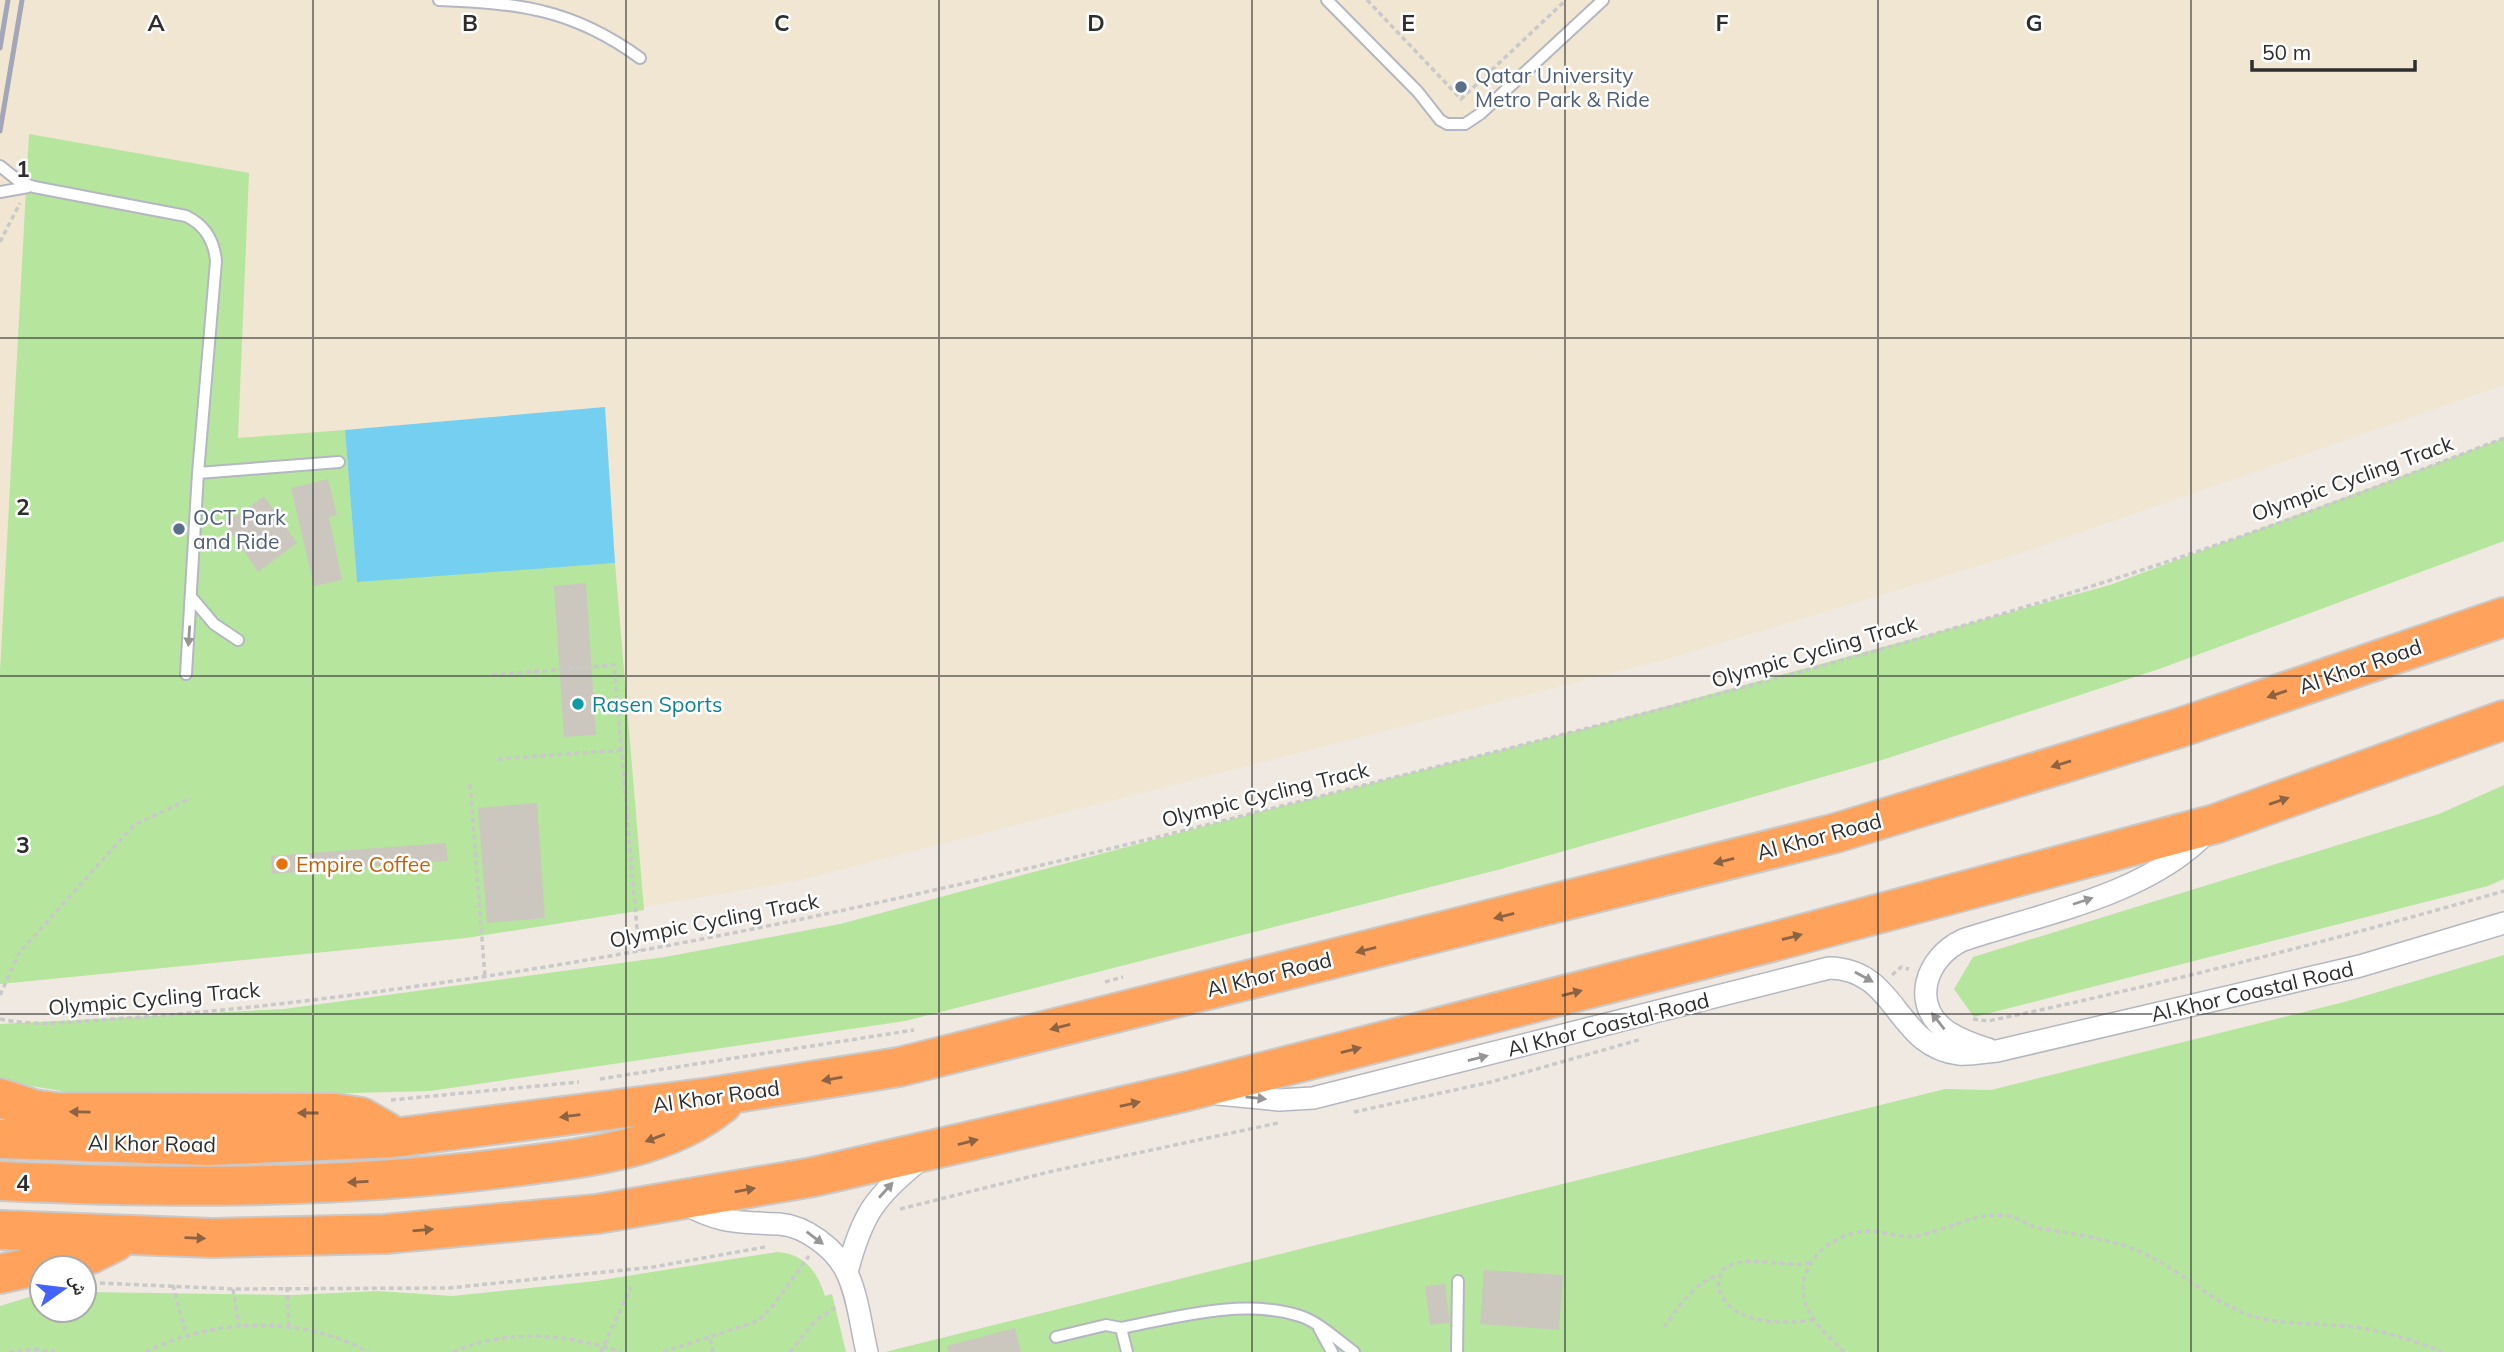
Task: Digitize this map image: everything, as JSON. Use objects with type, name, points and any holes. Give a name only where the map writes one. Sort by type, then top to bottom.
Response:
[{"type":"highway","name":"Al Khor Road","points":[[0,1139],[208,1146],[393,1138],[735,1093],[899,1067],[1836,833],[2179,728],[2504,617]]},
{"type":"highway","points":[[0,1230],[224,1238],[385,1234],[597,1214],[681,1202],[931,1152],[1188,1091],[1789,938],[2215,824],[2504,720]]},
{"type":"highway","points":[[0,1181],[194,1187],[363,1182],[455,1175],[594,1157],[641,1143],[712,1112],[735,1093]]},
{"type":"highway","points":[[0,1098],[33,1109],[56,1112],[348,1114],[373,1123],[393,1138]]},
{"type":"highway","points":[[0,1274],[91,1254],[127,1235]]},
{"type":"street","points":[[1997,1051],[1969,1043],[1938,1023],[1925,993],[1928,973],[1943,952],[1963,940],[2143,880],[2179,858],[2215,824]]},
{"type":"street","name":"Al Khor Coastal Road","points":[[1188,1091],[1279,1100],[1313,1098],[1829,968],[1863,974],[1880,988],[1906,1024],[1927,1043],[1962,1054],[1997,1051],[2360,966],[2504,923]]},
{"type":"street","points":[[867,1352],[847,1272],[858,1229],[876,1201],[894,1181],[931,1152]]},
{"type":"street","points":[[681,1202],[727,1223],[782,1224],[804,1230],[818,1255],[847,1272]]},
{"type":"lane","points":[[439,0],[515,4],[542,9],[594,28],[640,58]]},
{"type":"lane","points":[[1327,0],[1418,92],[1440,120],[1455,125],[1473,120],[1603,0]]},
{"type":"lane","points":[[0,166],[20,182],[32,187],[177,213],[195,220],[208,234],[215,261],[198,472],[186,674]]},
{"type":"lane","points":[[0,192],[32,187]]},
{"type":"lane","points":[[198,472],[339,461]]},
{"type":"lane","points":[[192,597],[214,624],[238,640]]},
{"type":"lane","points":[[1457,1352],[1458,1281]]},
{"type":"lane","points":[[1056,1337],[1106,1325],[1121,1328],[1241,1310],[1276,1311],[1301,1317],[1354,1352]]},
{"type":"lane","points":[[1318,1326],[1332,1352]]},
{"type":"lane","points":[[1121,1328],[1127,1352]]},
{"type":"path","points":[[1367,0],[1461,99],[1566,0]]},
{"type":"path","points":[[0,242],[32,187]]},
{"type":"path","name":"Olympic Cycling Track","points":[[0,1019],[25,1024],[179,1014],[319,1000],[485,977],[743,933],[993,877],[1758,684],[2148,568],[2338,502],[2504,438]]},
{"type":"path","points":[[492,675],[614,665],[639,951]]},
{"type":"path","points":[[498,759],[622,750]]},
{"type":"path","points":[[471,784],[485,977]]},
{"type":"path","points":[[0,995],[19,953],[134,825],[191,798]]},
{"type":"path","points":[[1962,1018],[1987,1021],[2116,995],[2340,938],[2504,891]]},
{"type":"path","points":[[1880,988],[1901,967],[1928,973]]},
{"type":"path","points":[[1098,984],[1123,977]]},
{"type":"path","points":[[379,1100],[421,1099],[588,1080],[919,1029]]},
{"type":"path","points":[[1347,1113],[1490,1082],[1651,1037]]},
{"type":"path","points":[[894,1211],[1039,1174],[1284,1122]]},
{"type":"path","points":[[1844,1352],[1815,1320],[1806,1304],[1802,1283],[1810,1263],[1829,1243],[1857,1232],[1913,1237],[1975,1219],[2013,1217],[2036,1228],[2079,1234],[2137,1250],[2208,1296],[2253,1316],[2286,1323],[2358,1328],[2442,1352]]},
{"type":"path","points":[[98,1283],[233,1289],[449,1288],[653,1267],[772,1245]]},
{"type":"path","points":[[663,1352],[746,1326],[766,1314],[818,1255],[802,1251]]},
{"type":"path","points":[[1664,1327],[1695,1290],[1719,1275],[1726,1267],[1740,1263],[1784,1266],[1810,1263]]},
{"type":"path","points":[[1719,1275],[1720,1294],[1737,1311],[1773,1323],[1815,1320]]},
{"type":"path","points":[[173,1285],[186,1335]]},
{"type":"path","points":[[287,1287],[289,1328]]},
{"type":"path","points":[[601,1352],[631,1287]]},
{"type":"path","points":[[233,1289],[239,1326]]},
{"type":"path","points":[[790,1352],[823,1314],[855,1301]]},
{"type":"path","points":[[146,1352],[186,1335],[239,1326],[289,1328],[326,1335],[368,1352]]},
{"type":"path","points":[[453,1352],[474,1343],[528,1336],[561,1337],[622,1352]]},
{"type":"path","points":[[710,1339],[713,1352]]},
{"type":"path","points":[[9,1352],[34,1349],[55,1352]]},
{"type":"shaded area","points":[[0,0],[2504,0],[2504,385],[2021,553],[1671,658],[800,880],[466,938],[0,984]]},
{"type":"green space","points":[[29,134],[249,173],[238,438],[345,430],[357,581],[615,563],[644,910],[466,938],[0,984],[0,672]]},
{"type":"green space","points":[[2504,438],[2504,541],[2159,669],[1882,760],[1501,869],[905,1021],[430,1091],[111,1099],[0,1081],[0,1024],[284,1009],[665,957],[840,924],[1201,827],[1587,728],[2110,585]]},
{"type":"green space","points":[[2504,785],[2504,879],[2488,886],[1974,1017],[1954,989],[1973,957],[2439,814]]},
{"type":"green space","points":[[2504,955],[2504,1352],[885,1352],[1945,1089],[1991,1090],[2344,1002]]},
{"type":"green space","points":[[777,1252],[787,1253],[808,1265],[825,1296],[832,1294],[846,1352],[0,1352],[0,1306],[28,1297],[28,1324],[98,1324],[98,1292],[293,1295],[378,1291],[452,1296],[596,1281]]},
{"type":"water","points":[[605,407],[615,563],[357,582],[345,430]]},
{"type":"building","points":[[328,479],[337,515],[329,517],[342,580],[314,586],[291,488]]},
{"type":"building","points":[[264,496],[297,543],[258,572],[225,524]]},
{"type":"building","points":[[586,583],[596,735],[564,737],[554,586]]},
{"type":"building","points":[[537,803],[545,918],[487,923],[478,808]]},
{"type":"building","points":[[446,843],[448,861],[272,874],[271,856]]},
{"type":"building","points":[[1484,1270],[1563,1275],[1559,1330],[1480,1324]]},
{"type":"building","points":[[1445,1284],[1450,1323],[1430,1325],[1425,1286]]},
{"type":"building","points":[[1015,1328],[1021,1352],[948,1352],[947,1346]]},
{"type":"railway","points":[[0,48],[8,0]]},
{"type":"railway","points":[[0,131],[22,0]]},
{"type":"place","name":"Qatar University Metro Park & Ride","points":[[1461,87]]},
{"type":"place","name":"OCT Park and Ride","points":[[179,529]]},
{"type":"place","name":"Rasen Sports","points":[[578,704]]},
{"type":"place","name":"Empire Coffee","points":[[282,864]]}]
